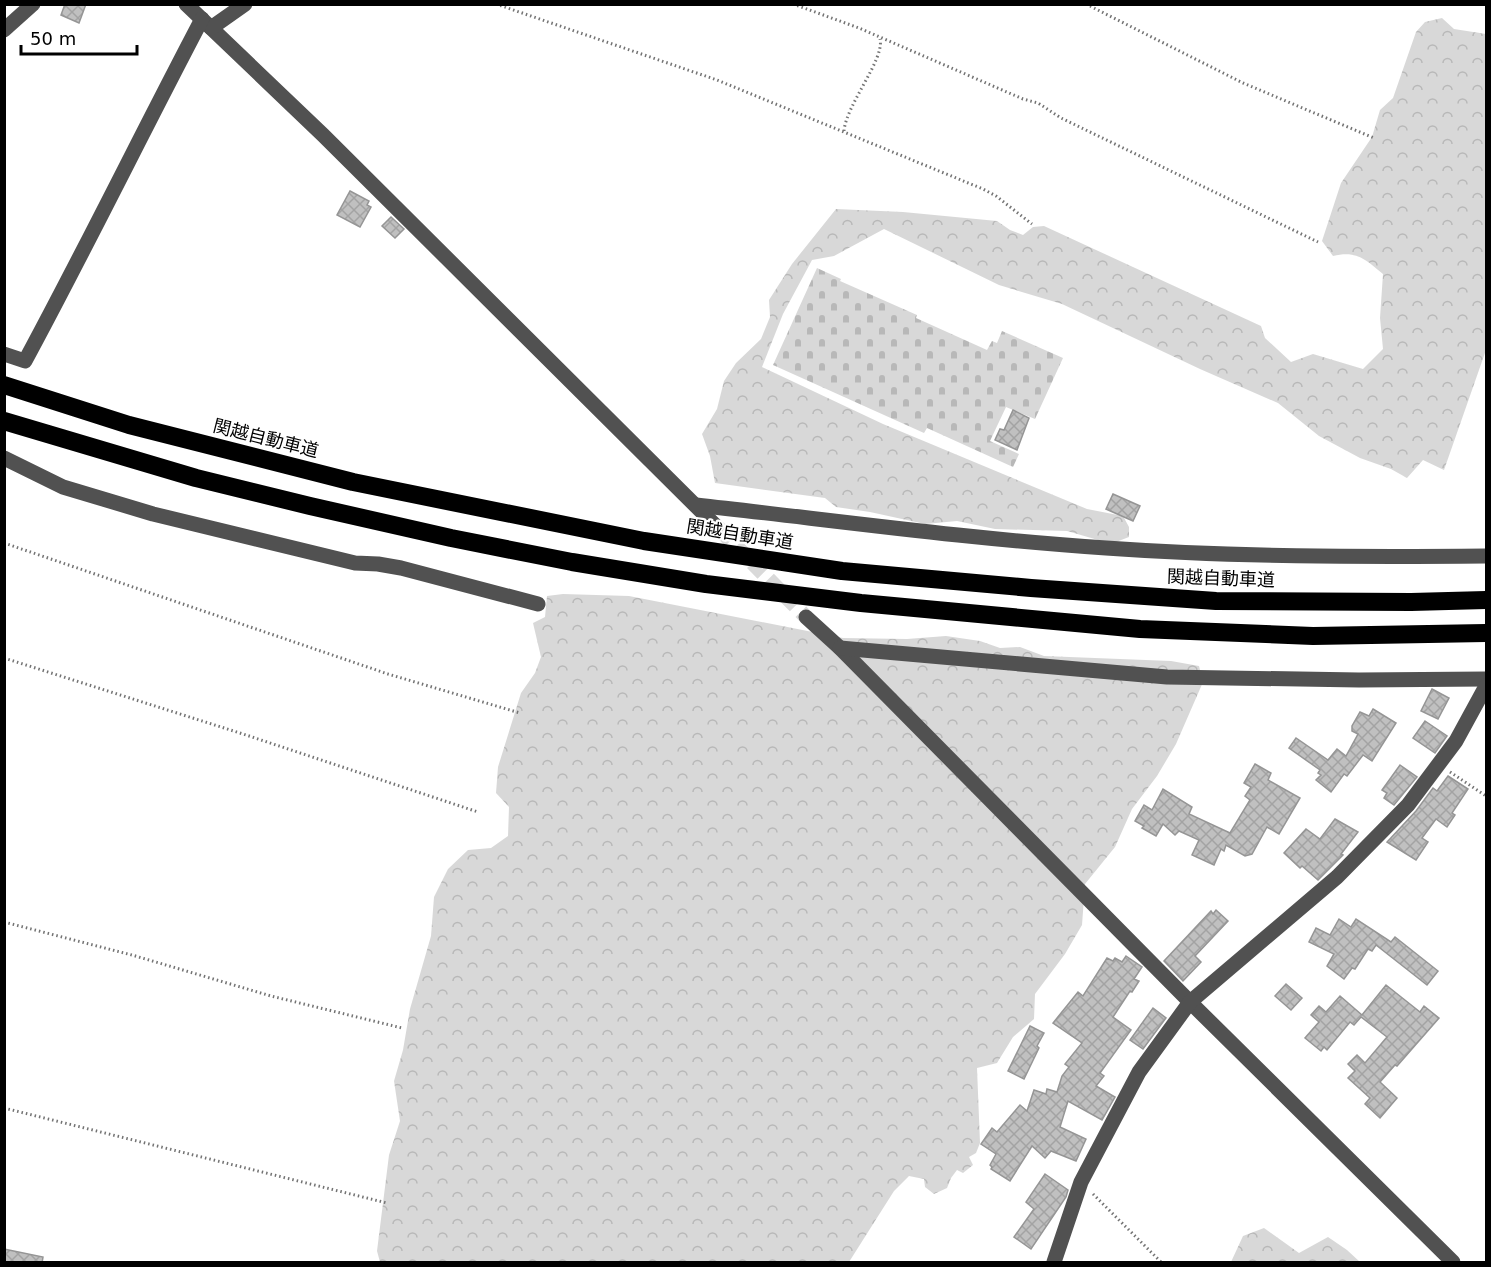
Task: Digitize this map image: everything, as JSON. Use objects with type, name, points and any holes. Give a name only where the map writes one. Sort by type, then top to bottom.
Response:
[{"type":"highway","name":"関越自動車道","points":[[4,385],[129,424],[352,482],[633,538],[842,571],[1031,588],[1216,601],[1486,600]]},
{"type":"highway","points":[[4,421],[196,478],[310,506],[451,538],[572,562],[706,584],[872,604],[1140,629],[1313,636],[1486,633]]},
{"type":"street","points":[[4,30],[33,4]]},
{"type":"street","points":[[186,4],[331,143],[720,530]]},
{"type":"street","points":[[4,354],[25,361],[82,255],[155,108],[206,24],[244,4]]},
{"type":"street","points":[[4,458],[63,487],[153,514],[355,563],[401,568],[538,604]]},
{"type":"street","points":[[696,505],[897,530],[1179,553],[1322,557],[1486,556]]},
{"type":"street","points":[[806,617],[840,648],[1190,1002],[1453,1263]]},
{"type":"street","points":[[840,648],[1167,677],[1486,679]]},
{"type":"street","points":[[1054,1263],[1081,1182],[1139,1072],[1190,1002],[1336,877],[1408,805],[1456,741],[1486,686]]},
{"type":"path","points":[[496,4],[717,80],[844,131],[983,189],[996,196],[1032,225]]},
{"type":"path","points":[[793,4],[859,28],[1023,99],[1038,103],[1061,118],[1318,242]]},
{"type":"path","points":[[1086,4],[1222,74],[1374,138]]},
{"type":"path","points":[[844,131],[853,104],[880,50],[879,38]]},
{"type":"path","points":[[4,543],[388,674],[520,713]]},
{"type":"path","points":[[4,658],[478,812]]},
{"type":"path","points":[[1439,764],[1486,796]]},
{"type":"path","points":[[4,922],[271,996],[402,1028]]},
{"type":"path","points":[[4,1108],[387,1203]]},
{"type":"path","points":[[1081,1182],[1161,1263]]},
{"type":"green space","points":[[1442,18],[1454,29],[1486,34],[1486,350],[1444,470],[1423,460],[1407,478],[1391,469],[1360,458],[1319,436],[1278,403],[1062,304],[999,285],[884,229],[834,256],[812,260],[783,314],[762,367],[883,424],[1087,509],[1123,516],[1129,527],[1129,537],[1116,542],[1105,542],[1067,531],[995,529],[957,521],[925,524],[836,507],[825,498],[715,483],[710,456],[702,434],[717,409],[724,381],[736,363],[761,339],[770,317],[769,300],[792,264],[836,209],[903,212],[997,221],[1023,235],[1033,227],[1044,226],[1261,326],[1265,338],[1291,362],[1313,354],[1363,369],[1383,349],[1380,318],[1383,274],[1355,255],[1333,256],[1322,241],[1341,183],[1372,137],[1380,110],[1393,98],[1416,32],[1425,22]]},
{"type":"green space","points":[[817,268],[841,279],[840,281],[917,315],[916,318],[987,350],[992,341],[997,343],[1002,331],[1063,358],[1035,419],[1006,407],[990,441],[1019,454],[1013,467],[927,428],[924,433],[773,365]]},
{"type":"green space","points":[[563,594],[629,596],[843,638],[907,639],[946,636],[980,641],[1000,648],[1020,647],[1044,656],[1171,661],[1199,666],[1203,682],[1176,744],[1157,776],[1132,809],[1115,847],[1085,884],[1082,925],[1065,954],[1035,994],[1034,1019],[1013,1037],[997,1063],[977,1068],[980,1143],[976,1153],[969,1157],[973,1165],[963,1173],[957,1170],[947,1188],[934,1194],[925,1187],[924,1179],[909,1176],[894,1191],[849,1262],[380,1262],[377,1251],[389,1155],[400,1121],[394,1081],[403,1050],[410,1009],[431,936],[434,897],[448,869],[468,850],[491,848],[508,836],[509,807],[496,793],[498,767],[521,693],[535,673],[541,657],[533,623],[545,617],[547,596]]},
{"type":"green space","points":[[1264,1228],[1299,1253],[1328,1237],[1360,1262],[1231,1262],[1243,1236]]},
{"type":"building","points":[[65,4],[86,4],[79,23],[61,15]]},
{"type":"building","points":[[350,191],[369,201],[367,205],[371,207],[360,227],[337,215]]},
{"type":"building","points":[[391,217],[404,229],[395,238],[382,226]]},
{"type":"building","points":[[1013,410],[1029,418],[1017,450],[995,440],[1000,429],[1004,430]]},
{"type":"building","points":[[1113,494],[1140,506],[1133,521],[1106,509]]},
{"type":"building","points":[[1432,689],[1449,698],[1438,719],[1421,711]]},
{"type":"building","points":[[1373,709],[1396,723],[1372,761],[1363,755],[1347,776],[1344,774],[1331,792],[1316,780],[1321,775],[1318,773],[1320,770],[1289,748],[1296,738],[1328,760],[1337,749],[1346,756],[1358,734],[1352,731],[1352,726],[1360,712],[1369,716]]},
{"type":"building","points":[[1425,721],[1447,736],[1435,753],[1413,738]]},
{"type":"building","points":[[1255,764],[1271,773],[1268,780],[1300,798],[1279,834],[1267,827],[1252,854],[1245,856],[1226,845],[1224,851],[1221,849],[1214,865],[1192,855],[1199,840],[1179,831],[1175,835],[1163,824],[1156,836],[1135,821],[1144,805],[1152,810],[1163,789],[1192,807],[1189,814],[1230,833],[1250,800],[1245,796],[1251,787],[1244,783]]},
{"type":"building","points":[[1400,765],[1417,777],[1394,805],[1384,798],[1387,793],[1382,790]]},
{"type":"building","points":[[1448,776],[1468,789],[1452,813],[1455,815],[1447,827],[1436,819],[1422,838],[1428,842],[1416,860],[1387,842],[1416,811],[1433,788],[1437,791]]},
{"type":"building","points":[[1335,819],[1358,832],[1341,854],[1343,855],[1318,880],[1284,853],[1306,829],[1320,839]]},
{"type":"building","points":[[1216,910],[1228,921],[1195,956],[1201,962],[1183,981],[1164,961],[1211,911],[1213,914]]},
{"type":"building","points":[[1339,919],[1351,927],[1356,919],[1391,942],[1395,937],[1438,971],[1427,985],[1376,945],[1372,951],[1368,949],[1355,969],[1352,968],[1344,979],[1327,966],[1334,954],[1309,942],[1316,928],[1330,935]]},
{"type":"building","points":[[1126,956],[1142,967],[1134,979],[1139,981],[1113,1017],[1131,1030],[1100,1073],[1104,1076],[1096,1086],[1115,1097],[1102,1120],[1068,1101],[1060,1127],[1086,1139],[1076,1161],[1051,1151],[1045,1158],[1032,1146],[1010,1181],[991,1169],[990,1165],[996,1154],[981,1144],[992,1128],[997,1132],[1020,1105],[1027,1111],[1034,1090],[1046,1094],[1047,1089],[1057,1092],[1062,1076],[1069,1067],[1065,1064],[1082,1043],[1053,1023],[1078,992],[1083,996],[1107,958],[1113,961],[1115,958],[1122,962]]},
{"type":"building","points":[[1286,984],[1302,998],[1291,1010],[1275,996]]},
{"type":"building","points":[[1386,985],[1420,1012],[1424,1006],[1439,1018],[1380,1082],[1397,1098],[1380,1118],[1365,1104],[1370,1098],[1348,1078],[1355,1071],[1348,1064],[1357,1055],[1365,1063],[1387,1037],[1361,1017],[1354,1025],[1350,1022],[1327,1050],[1324,1047],[1321,1051],[1305,1038],[1319,1022],[1311,1015],[1319,1006],[1326,1012],[1340,996],[1362,1015]]},
{"type":"building","points":[[1153,1008],[1166,1018],[1143,1049],[1130,1040]]},
{"type":"building","points":[[1030,1026],[1044,1033],[1024,1079],[1008,1071]]},
{"type":"building","points":[[1045,1174],[1068,1190],[1066,1197],[1031,1249],[1014,1237],[1034,1209],[1026,1202]]},
{"type":"building","points":[[4,1249],[43,1257],[42,1263],[4,1263]]},
{"type":"tunnel","points":[[720,530],[806,617]]}]
